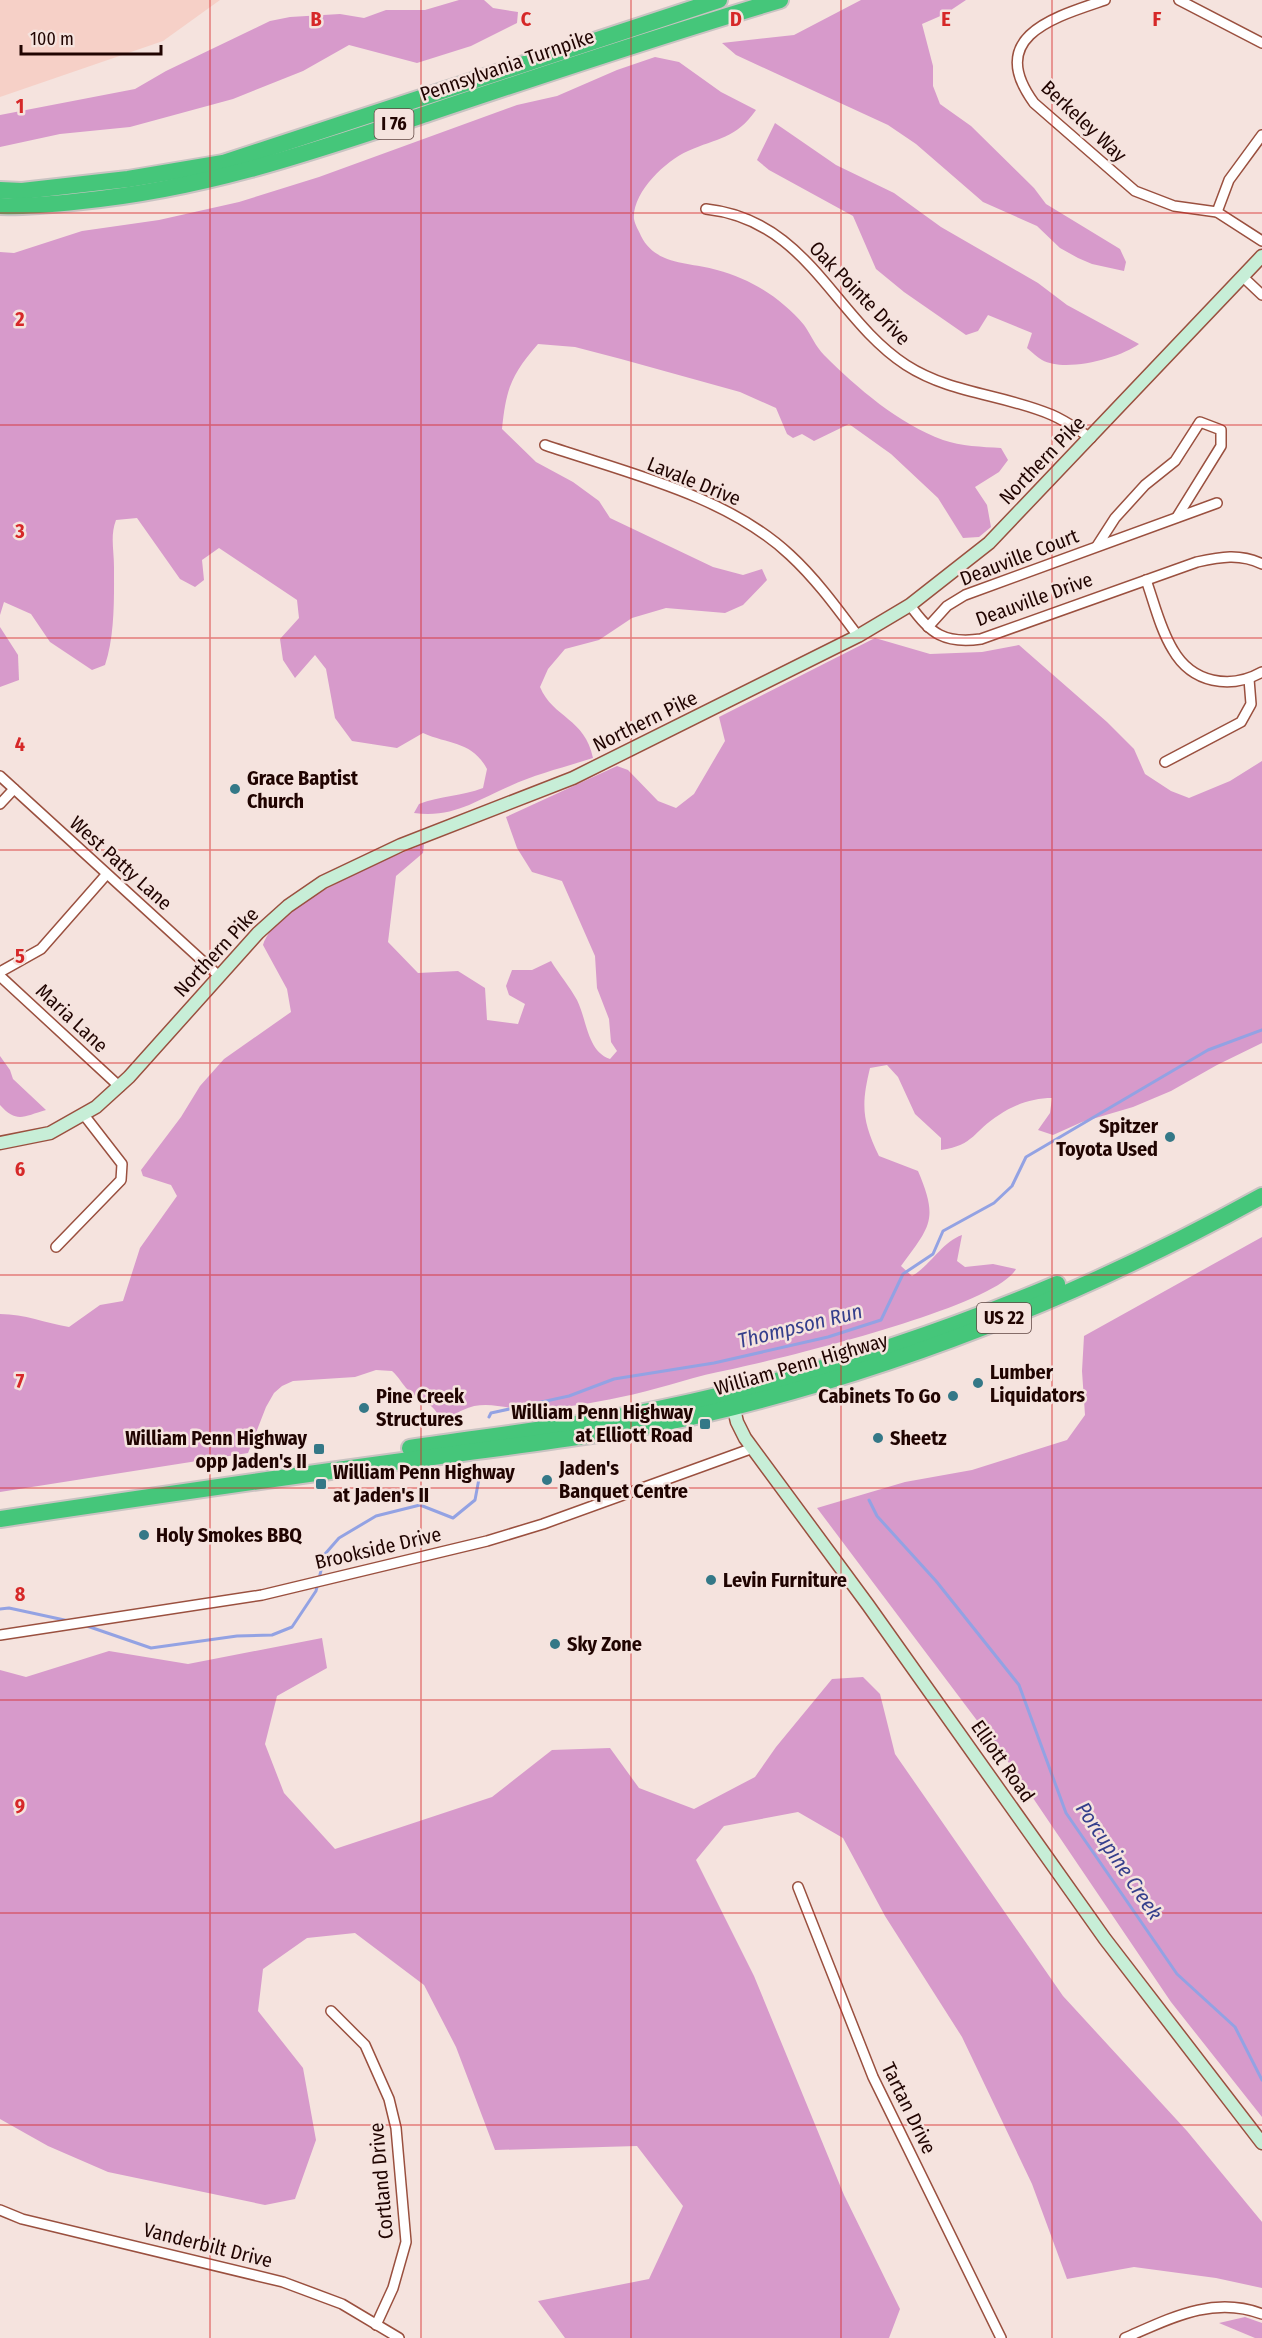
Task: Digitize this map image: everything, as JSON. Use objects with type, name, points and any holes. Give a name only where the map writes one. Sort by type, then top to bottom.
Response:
[{"type":"highway","name":"Pennsylvania Turnpike","points":[[0,190],[22,191],[128,180],[222,163],[719,0]]},
{"type":"highway","name":"Pennsylvania Turnpike","points":[[0,206],[23,207],[133,196],[232,176],[297,157],[668,33],[780,0]]},
{"type":"highway","name":"William Penn Highway","points":[[0,1519],[664,1423],[1032,1295],[1124,1255],[1262,1182]]},
{"type":"highway","name":"William Penn Highway","points":[[0,1507],[570,1425],[661,1408],[731,1399],[903,1357],[1036,1306],[1129,1265],[1262,1196]]},
{"type":"main road","name":"Northern Pike","points":[[0,1143],[50,1133],[84,1115],[120,1087],[275,917],[304,894],[338,874],[401,845],[573,778],[858,636],[910,605],[989,543],[1262,256]]},
{"type":"main road","name":"Elliott Road","points":[[731,1399],[739,1427],[753,1448],[868,1605],[1105,1939],[1262,2143]]},
{"type":"street","name":"Berkeley Way","points":[[1105,0],[1050,19],[1033,30],[1021,50],[1019,61],[1021,82],[1025,91],[1034,103],[1135,191],[1174,206],[1217,212],[1262,241]]},
{"type":"street","points":[[1179,0],[1262,43]]},
{"type":"street","points":[[1217,212],[1229,180],[1262,135]]},
{"type":"street","name":"Oak Pointe Drive","points":[[706,209],[735,214],[756,224],[790,246],[820,273],[888,351],[918,372],[954,388],[1051,414],[1091,438]]},
{"type":"street","points":[[1243,278],[1262,295]]},
{"type":"street","name":"Deauville Court","points":[[1097,546],[1115,518],[1145,485],[1175,461],[1200,422],[1221,430],[1221,446],[1177,518]]},
{"type":"street","name":"Lavale Drive","points":[[545,445],[708,501],[735,515],[790,554],[824,592],[858,636]]},
{"type":"street","name":"Deauville Court","points":[[928,627],[947,606],[965,595],[1217,503]]},
{"type":"street","name":"Deauville Drive","points":[[910,605],[928,627],[950,640],[981,639],[1197,562],[1222,557],[1240,557],[1262,564]]},
{"type":"street","points":[[1146,580],[1168,639],[1181,661],[1199,676],[1223,683],[1249,680],[1262,672]]},
{"type":"street","points":[[1165,762],[1241,722],[1251,704],[1249,680]]},
{"type":"street","name":"West Patty Lane","points":[[0,776],[219,976]]},
{"type":"street","points":[[0,804],[14,789]]},
{"type":"street","points":[[0,974],[41,949],[106,875]]},
{"type":"street","name":"Maria Lane","points":[[0,974],[120,1087]]},
{"type":"street","points":[[56,1246],[121,1180],[122,1164],[84,1115]]},
{"type":"street","name":"Brookside Drive","points":[[0,1635],[262,1595],[515,1533],[753,1448]]},
{"type":"street","name":"Tartan Drive","points":[[798,1887],[873,2077],[1001,2338]]},
{"type":"street","name":"Cortland Drive","points":[[331,2011],[365,2045],[389,2099],[396,2128],[406,2242],[393,2289],[375,2325]]},
{"type":"street","name":"Vanderbilt Drive","points":[[0,2210],[22,2219],[283,2282],[342,2304],[399,2338]]},
{"type":"street","points":[[1125,2338],[1183,2313],[1212,2307],[1236,2307],[1262,2314]]},
{"type":"shaded area","points":[[0,0],[220,0],[163,41],[0,97]]},
{"type":"shaded area","points":[[459,0],[484,0],[493,8],[518,12],[517,23],[471,46],[417,63],[349,45],[303,71],[233,99],[130,127],[60,134],[0,147],[0,115],[135,89],[166,71],[270,21],[290,17],[340,14],[364,18],[386,10],[425,10]]},
{"type":"shaded area","points":[[861,0],[966,0],[945,14],[922,24],[933,66],[933,86],[940,104],[971,126],[1034,188],[1046,204],[1120,249],[1126,262],[1124,271],[1092,264],[1060,248],[1037,226],[983,202],[916,144],[888,125],[736,55],[722,43],[794,35]]},
{"type":"shaded area","points":[[655,57],[679,62],[721,92],[756,110],[741,127],[679,156],[652,179],[638,199],[634,219],[647,246],[665,258],[730,274],[765,291],[795,315],[821,352],[850,380],[879,404],[910,425],[950,442],[1001,448],[1008,460],[999,472],[975,487],[987,505],[991,527],[979,537],[963,538],[938,498],[891,454],[849,424],[814,441],[802,434],[793,438],[787,434],[776,408],[740,392],[575,347],[538,344],[511,383],[502,429],[536,462],[573,482],[599,501],[610,518],[713,567],[743,575],[762,569],[767,580],[743,605],[725,613],[666,608],[632,618],[599,640],[565,649],[548,669],[540,687],[553,706],[583,734],[593,758],[530,778],[464,807],[441,813],[414,813],[419,804],[483,788],[487,769],[481,760],[467,748],[423,733],[397,748],[352,741],[335,718],[326,669],[315,655],[295,678],[283,660],[280,639],[299,618],[297,600],[219,548],[202,560],[204,580],[195,587],[180,579],[137,518],[116,520],[113,537],[114,604],[111,641],[105,665],[92,670],[50,642],[31,614],[4,602],[0,615],[0,252],[14,253],[82,231],[159,220],[239,202],[319,177],[517,105],[557,96],[617,70]]},
{"type":"shaded area","points":[[775,123],[836,165],[894,193],[941,227],[1038,283],[1067,305],[1139,344],[1106,359],[1064,365],[1042,360],[1027,348],[1032,333],[988,315],[978,331],[966,335],[904,292],[876,269],[853,216],[769,170],[757,160]]},
{"type":"shaded area","points":[[0,627],[18,655],[19,680],[0,687]]},
{"type":"shaded area","points":[[875,638],[930,654],[982,652],[1019,645],[1107,722],[1134,749],[1145,774],[1171,791],[1189,798],[1230,781],[1262,761],[1262,1043],[1171,1091],[1133,1107],[1082,1122],[1053,1135],[1038,1130],[1050,1113],[1052,1098],[1038,1099],[1005,1111],[961,1145],[941,1150],[941,1138],[915,1114],[898,1077],[887,1065],[870,1068],[864,1103],[866,1123],[873,1144],[879,1156],[918,1171],[928,1201],[928,1222],[925,1231],[901,1266],[912,1276],[948,1243],[962,1235],[957,1261],[965,1267],[993,1264],[1016,1269],[999,1284],[968,1300],[926,1316],[829,1345],[633,1394],[578,1405],[535,1410],[481,1405],[460,1411],[440,1425],[433,1408],[408,1390],[392,1371],[376,1370],[355,1377],[293,1381],[274,1393],[248,1453],[0,1492],[0,1314],[26,1317],[69,1327],[100,1305],[123,1301],[140,1248],[177,1196],[171,1185],[143,1176],[141,1170],[181,1117],[200,1086],[224,1059],[291,1012],[287,989],[263,945],[272,930],[288,914],[333,885],[384,860],[424,844],[423,853],[396,876],[388,942],[418,973],[458,971],[485,988],[487,1020],[518,1024],[525,1004],[509,995],[506,986],[512,970],[532,970],[551,961],[577,1000],[592,1042],[602,1055],[610,1059],[617,1051],[611,1042],[609,1019],[597,988],[595,956],[562,881],[532,872],[517,848],[506,817],[617,766],[628,770],[658,801],[676,808],[694,794],[725,741],[719,717]]},
{"type":"shaded area","points":[[0,1056],[10,1070],[13,1079],[46,1110],[16,1117],[0,1105]]},
{"type":"shaded area","points":[[1262,1237],[1262,2117],[1171,2002],[1012,1767],[817,1508],[905,1482],[972,1470],[1067,1440],[1085,1415],[1082,1371],[1084,1336]]},
{"type":"shaded area","points":[[322,1638],[327,1668],[277,1696],[265,1744],[284,1793],[335,1849],[492,1797],[552,1750],[610,1748],[639,1788],[694,1809],[755,1777],[776,1747],[832,1679],[863,1677],[880,1694],[895,1754],[1063,1996],[1187,2131],[1262,2222],[1262,2288],[1216,2278],[1134,2267],[1067,2279],[1032,2184],[962,2037],[885,1916],[843,1838],[798,1812],[724,1826],[696,1860],[754,1976],[844,2195],[900,2309],[889,2338],[565,2338],[538,2301],[649,2279],[683,2206],[637,2146],[495,2150],[456,2047],[424,1985],[355,1933],[307,1938],[263,1969],[258,2011],[303,2068],[316,2140],[295,2199],[265,2205],[108,2172],[48,2146],[0,2119],[0,1670],[26,1677],[109,1651],[188,1664]]},
{"type":"shaded area","points":[[1245,2317],[1262,2323],[1262,2338],[1255,2338],[1219,2323]]},
{"type":"waterway","name":"Thompson Run","points":[[489,1417],[491,1413],[569,1396],[614,1379],[714,1363],[828,1337],[881,1320],[903,1274],[933,1254],[943,1231],[994,1203],[1012,1186],[1026,1157],[1208,1050],[1262,1030]]},
{"type":"waterway","name":"Thompson Run","points":[[87,1626],[151,1648],[237,1636],[272,1635],[292,1627],[316,1591],[325,1554],[339,1538],[376,1516],[420,1505],[453,1518],[475,1500],[481,1468]]},
{"type":"waterway","name":"Porcupine Creek","points":[[869,1500],[877,1516],[936,1581],[1019,1685],[1066,1813],[1177,1974],[1235,2027],[1262,2080]]},
{"type":"waterway","name":"Thompson Run","points":[[0,1609],[9,1608],[69,1621]]},
{"type":"place","name":"Grace Baptist Church","points":[[235,789]]},
{"type":"place","name":"Spitzer Toyota Used","points":[[1170,1137]]},
{"type":"place","name":"Lumber Liquidators","points":[[978,1383]]},
{"type":"place","name":"Cabinets To Go","points":[[953,1396]]},
{"type":"place","name":"Pine Creek Structures","points":[[364,1408]]},
{"type":"place","name":"William Penn Highway at Elliott Road","points":[[705,1424]]},
{"type":"place","name":"Sheetz","points":[[878,1438]]},
{"type":"place","name":"William Penn Highway opp Jaden's II","points":[[319,1449]]},
{"type":"place","name":"Jaden's Banquet Centre","points":[[547,1480]]},
{"type":"place","name":"William Penn Highway at Jaden's II","points":[[321,1484]]},
{"type":"place","name":"Holy Smokes BBQ","points":[[144,1535]]},
{"type":"place","name":"Levin Furniture","points":[[711,1580]]},
{"type":"place","name":"Sky Zone","points":[[555,1644]]}]
